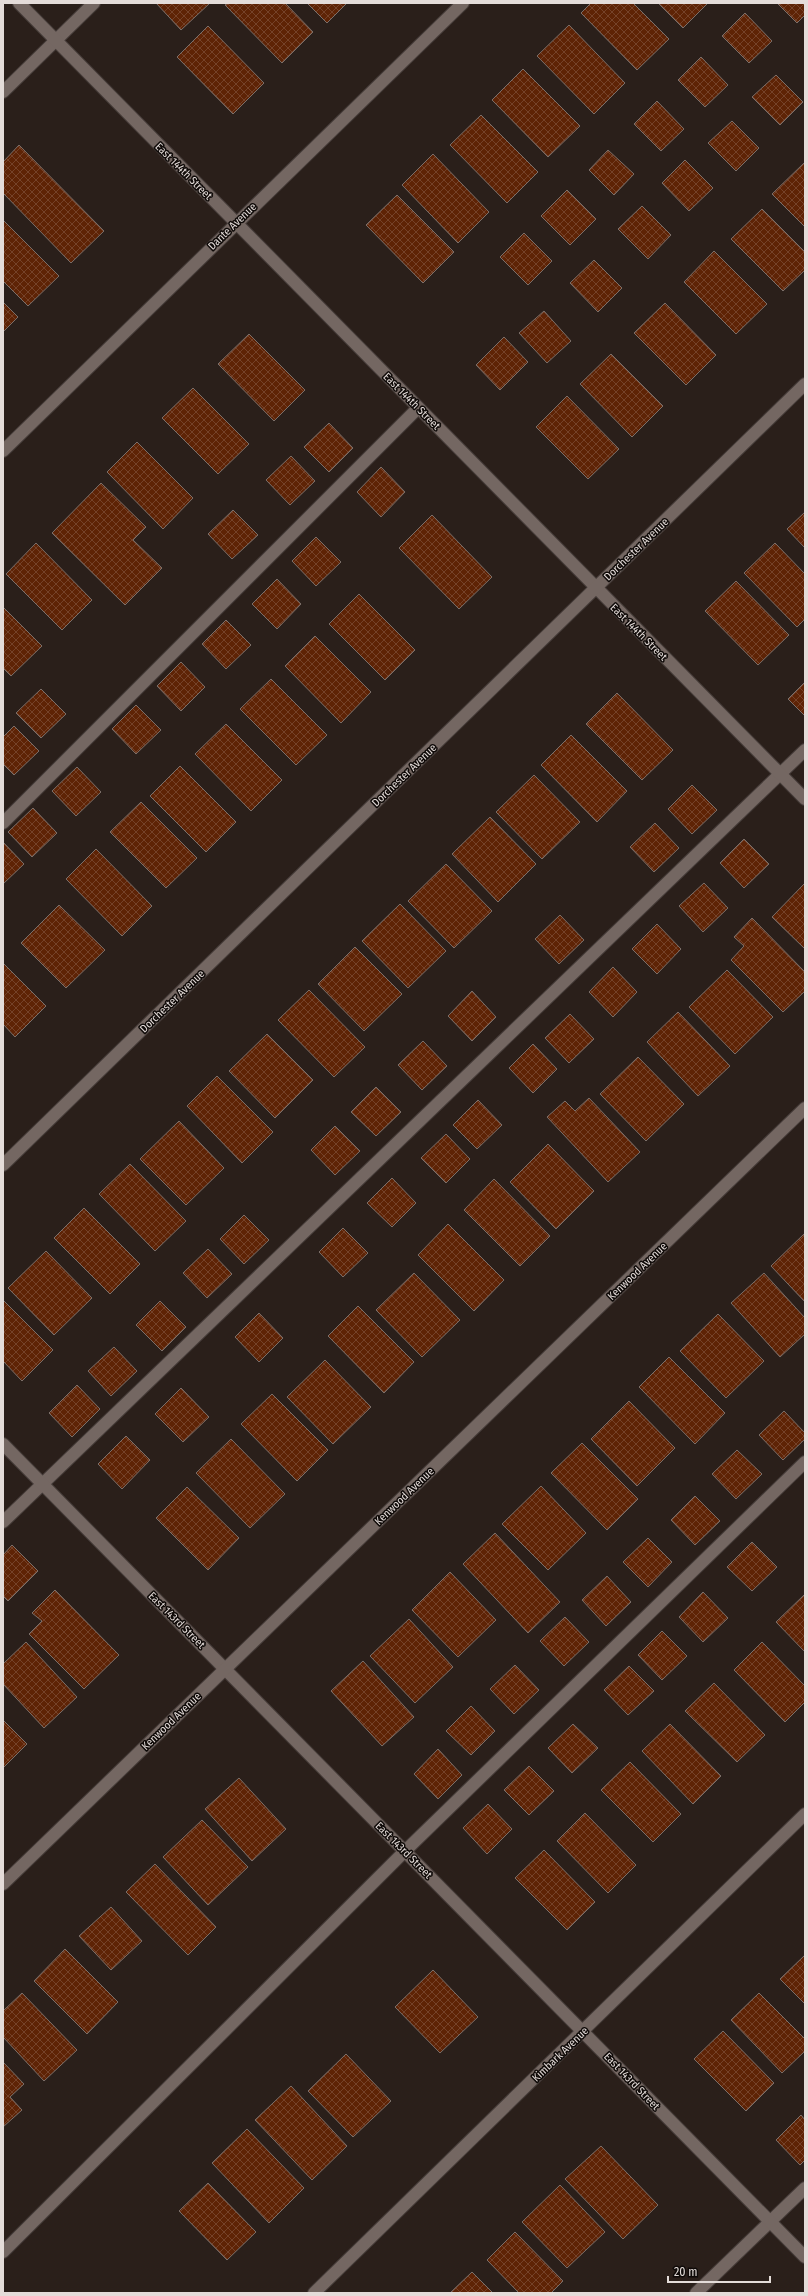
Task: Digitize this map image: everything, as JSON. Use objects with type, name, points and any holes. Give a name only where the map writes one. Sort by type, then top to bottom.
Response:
[{"type":"street","name":"East 144th Street","points":[[18,3],[805,799]]},
{"type":"street","points":[[3,92],[94,3]]},
{"type":"street","name":"Dante Avenue","points":[[3,451],[463,3]]},
{"type":"street","name":"Dorchester Avenue","points":[[3,1165],[805,384]]},
{"type":"street","points":[[3,823],[418,408]]},
{"type":"street","points":[[3,1522],[805,750]]},
{"type":"street","name":"Kenwood Avenue","points":[[3,1884],[805,1108]]},
{"type":"street","name":"East 143rd Street","points":[[3,1444],[805,2257]]},
{"type":"street","points":[[3,2252],[405,1851],[805,1462]]},
{"type":"street","name":"Kimbark Avenue","points":[[314,2293],[805,1814]]},
{"type":"street","points":[[696,2293],[805,2188]]},
{"type":"building","points":[[156,3],[210,3],[181,30]]},
{"type":"building","points":[[228,3],[285,3],[313,32],[282,63],[225,5]]},
{"type":"building","points":[[307,3],[347,3],[327,23]]},
{"type":"building","points":[[591,3],[633,3],[669,39],[637,70],[581,13]]},
{"type":"building","points":[[658,3],[708,3],[683,28]]},
{"type":"building","points":[[777,3],[805,3],[805,15],[797,23]]},
{"type":"building","points":[[745,13],[772,41],[749,63],[722,36]]},
{"type":"building","points":[[569,25],[625,83],[594,114],[537,56]]},
{"type":"building","points":[[208,26],[264,83],[233,114],[177,57]]},
{"type":"building","points":[[701,57],[728,85],[705,107],[678,80]]},
{"type":"building","points":[[523,69],[580,126],[548,157],[492,100]]},
{"type":"building","points":[[776,75],[803,102],[780,125],[752,97]]},
{"type":"building","points":[[657,101],[684,129],[661,151],[634,124]]},
{"type":"building","points":[[481,115],[538,172],[507,203],[450,145]]},
{"type":"building","points":[[732,121],[759,148],[736,171],[708,143]]},
{"type":"building","points":[[19,145],[104,231],[71,263],[3,193],[3,162]]},
{"type":"building","points":[[608,150],[634,174],[614,195],[589,170]]},
{"type":"building","points":[[433,154],[489,212],[458,243],[402,185]]},
{"type":"building","points":[[685,160],[713,188],[689,211],[662,183]]},
{"type":"building","points":[[804,163],[805,165],[805,227],[772,194]]},
{"type":"building","points":[[567,190],[596,219],[570,245],[541,216]]},
{"type":"building","points":[[397,195],[454,252],[423,283],[366,225]]},
{"type":"building","points":[[642,206],[671,235],[648,259],[618,229]]},
{"type":"building","points":[[762,209],[805,252],[805,270],[783,291],[731,239]]},
{"type":"building","points":[[3,220],[59,276],[28,306],[3,281]]},
{"type":"building","points":[[524,233],[552,261],[528,285],[500,257]]},
{"type":"building","points":[[714,251],[767,304],[736,334],[684,282]]},
{"type":"building","points":[[594,260],[622,288],[598,312],[570,283]]},
{"type":"building","points":[[3,302],[18,317],[3,332]]},
{"type":"building","points":[[665,303],[716,355],[686,385],[634,333]]},
{"type":"building","points":[[544,311],[571,341],[547,363],[519,333]]},
{"type":"building","points":[[249,334],[305,390],[274,421],[218,364]]},
{"type":"building","points":[[504,337],[528,362],[500,390],[476,365]]},
{"type":"building","points":[[611,354],[663,406],[632,437],[580,384]]},
{"type":"building","points":[[193,388],[249,444],[218,474],[162,418]]},
{"type":"building","points":[[567,396],[619,449],[588,479],[536,427]]},
{"type":"building","points":[[329,423],[353,448],[329,472],[304,447]]},
{"type":"building","points":[[137,442],[193,498],[163,529],[107,472]]},
{"type":"building","points":[[291,456],[315,481],[290,505],[266,480]]},
{"type":"building","points":[[381,467],[405,492],[381,517],[357,492]]},
{"type":"building","points":[[101,483],[146,527],[133,540],[162,568],[125,605],[52,533]]},
{"type":"building","points":[[233,510],[258,535],[232,559],[208,534]]},
{"type":"building","points":[[805,512],[805,548],[787,529]]},
{"type":"building","points":[[432,515],[492,577],[459,609],[399,548]]},
{"type":"building","points":[[316,537],[341,562],[316,586],[292,561]]},
{"type":"building","points":[[36,543],[92,600],[62,630],[6,574]]},
{"type":"building","points":[[775,543],[805,574],[805,619],[797,627],[744,573]]},
{"type":"building","points":[[277,579],[301,604],[277,629],[252,604]]},
{"type":"building","points":[[736,581],[789,635],[758,665],[705,611]]},
{"type":"building","points":[[359,594],[415,650],[385,680],[329,624]]},
{"type":"building","points":[[3,607],[42,646],[11,676],[3,668]]},
{"type":"building","points":[[226,620],[251,645],[226,669],[202,644]]},
{"type":"building","points":[[315,636],[371,692],[341,723],[285,666]]},
{"type":"building","points":[[181,662],[205,687],[181,711],[157,686]]},
{"type":"building","points":[[271,679],[327,735],[296,765],[240,709]]},
{"type":"building","points":[[805,682],[805,716],[788,699]]},
{"type":"building","points":[[41,689],[66,714],[41,738],[16,713]]},
{"type":"building","points":[[617,693],[673,750],[642,780],[586,724]]},
{"type":"building","points":[[136,705],[161,730],[136,754],[112,729]]},
{"type":"building","points":[[226,724],[282,780],[251,811],[195,754]]},
{"type":"building","points":[[14,726],[39,751],[14,775],[3,764],[3,737]]},
{"type":"building","points":[[571,735],[627,791],[597,822],[541,765]]},
{"type":"building","points":[[180,766],[236,822],[206,852],[150,796]]},
{"type":"building","points":[[77,767],[101,792],[76,816],[52,791]]},
{"type":"building","points":[[534,775],[580,822],[542,859],[496,812]]},
{"type":"building","points":[[692,785],[717,810],[692,834],[668,809]]},
{"type":"building","points":[[141,802],[197,858],[166,888],[110,832]]},
{"type":"building","points":[[33,808],[57,833],[32,857],[8,832]]},
{"type":"building","points":[[490,817],[536,864],[498,902],[452,854]]},
{"type":"building","points":[[655,823],[679,848],[654,872],[630,847]]},
{"type":"building","points":[[744,839],[769,864],[744,888],[720,863]]},
{"type":"building","points":[[3,842],[24,864],[3,884]]},
{"type":"building","points":[[96,849],[152,906],[122,936],[66,879]]},
{"type":"building","points":[[446,864],[492,911],[454,948],[408,901]]},
{"type":"building","points":[[704,883],[728,908],[703,932],[679,906]]},
{"type":"building","points":[[805,883],[805,949],[772,917]]},
{"type":"building","points":[[400,904],[446,951],[408,988],[362,941]]},
{"type":"building","points":[[59,905],[105,950],[66,988],[21,943]]},
{"type":"building","points":[[560,915],[584,940],[559,964],[535,939]]},
{"type":"building","points":[[752,918],[805,972],[805,991],[783,1012],[731,960],[744,946],[734,937]]},
{"type":"building","points":[[657,924],[681,949],[657,974],[632,949]]},
{"type":"building","points":[[355,947],[402,994],[364,1031],[318,984]]},
{"type":"building","points":[[3,963],[46,1006],[15,1037],[3,1024]]},
{"type":"building","points":[[613,967],[637,992],[613,1017],[589,992]]},
{"type":"building","points":[[727,970],[773,1017],[735,1054],[689,1007]]},
{"type":"building","points":[[309,990],[365,1047],[334,1077],[278,1020]]},
{"type":"building","points":[[472,991],[496,1017],[472,1041],[448,1016]]},
{"type":"building","points":[[678,1012],[730,1066],[698,1096],[647,1042]]},
{"type":"building","points":[[570,1014],[594,1039],[569,1063],[545,1038]]},
{"type":"building","points":[[267,1034],[313,1080],[275,1118],[229,1071]]},
{"type":"building","points":[[423,1041],[447,1066],[422,1090],[398,1065]]},
{"type":"building","points":[[533,1044],[557,1069],[533,1093],[509,1068]]},
{"type":"building","points":[[638,1057],[684,1104],[646,1141],[600,1094]]},
{"type":"building","points":[[217,1076],[273,1132],[242,1163],[187,1106]]},
{"type":"building","points":[[376,1087],[401,1112],[376,1136],[351,1112]]},
{"type":"building","points":[[589,1098],[640,1152],[608,1182],[547,1117],[565,1101],[575,1111]]},
{"type":"building","points":[[478,1100],[502,1125],[477,1149],[453,1125]]},
{"type":"building","points":[[179,1121],[224,1168],[186,1205],[140,1159]]},
{"type":"building","points":[[335,1126],[360,1151],[335,1175],[311,1150]]},
{"type":"building","points":[[446,1134],[470,1159],[446,1183],[421,1158]]},
{"type":"building","points":[[548,1144],[594,1191],[556,1229],[510,1182]]},
{"type":"building","points":[[130,1164],[186,1221],[155,1251],[99,1194]]},
{"type":"building","points":[[392,1178],[416,1203],[392,1227],[367,1203]]},
{"type":"building","points":[[494,1179],[550,1236],[520,1266],[464,1210]]},
{"type":"building","points":[[84,1208],[140,1264],[110,1294],[54,1238]]},
{"type":"building","points":[[244,1215],[269,1240],[244,1264],[220,1239]]},
{"type":"building","points":[[448,1224],[504,1280],[474,1311],[418,1255]]},
{"type":"building","points":[[343,1228],[368,1253],[343,1277],[319,1252]]},
{"type":"building","points":[[805,1233],[805,1302],[771,1266]]},
{"type":"building","points":[[208,1249],[232,1274],[207,1298],[183,1273]]},
{"type":"building","points":[[46,1251],[92,1298],[54,1335],[8,1288]]},
{"type":"building","points":[[414,1273],[460,1320],[422,1357],[376,1310]]},
{"type":"building","points":[[764,1273],[805,1318],[805,1334],[780,1357],[731,1303]]},
{"type":"building","points":[[3,1300],[53,1350],[22,1381],[3,1361]]},
{"type":"building","points":[[160,1301],[186,1327],[162,1351],[136,1325]]},
{"type":"building","points":[[358,1306],[414,1362],[384,1393],[328,1336]]},
{"type":"building","points":[[259,1313],[283,1338],[259,1362],[235,1337]]},
{"type":"building","points":[[718,1314],[764,1361],[726,1398],[680,1351]]},
{"type":"building","points":[[114,1347],[137,1371],[111,1396],[88,1371]]},
{"type":"building","points":[[669,1357],[725,1413],[695,1444],[639,1387]]},
{"type":"building","points":[[325,1360],[371,1407],[333,1444],[287,1397]]},
{"type":"building","points":[[77,1385],[100,1409],[72,1437],[49,1413]]},
{"type":"building","points":[[181,1388],[209,1417],[183,1442],[155,1414]]},
{"type":"building","points":[[272,1394],[328,1450],[297,1481],[241,1424]]},
{"type":"building","points":[[629,1401],[675,1448],[637,1486],[591,1439]]},
{"type":"building","points":[[784,1411],[805,1433],[805,1439],[783,1460],[759,1435]]},
{"type":"building","points":[[126,1436],[150,1460],[122,1489],[98,1464]]},
{"type":"building","points":[[231,1439],[285,1494],[250,1528],[196,1473]]},
{"type":"building","points":[[582,1443],[638,1499],[607,1530],[551,1473]]},
{"type":"building","points":[[737,1450],[762,1474],[736,1499],[712,1474]]},
{"type":"building","points":[[541,1486],[586,1533],[548,1570],[502,1524]]},
{"type":"building","points":[[187,1487],[239,1538],[208,1570],[156,1518]]},
{"type":"building","points":[[695,1496],[720,1521],[695,1545],[671,1520]]},
{"type":"building","points":[[495,1533],[560,1602],[528,1633],[463,1564]]},
{"type":"building","points":[[648,1538],[672,1562],[648,1587],[623,1562]]},
{"type":"building","points":[[752,1542],[777,1567],[752,1591],[727,1567]]},
{"type":"building","points":[[12,1545],[38,1571],[8,1601],[3,1596],[3,1555]]},
{"type":"building","points":[[450,1572],[496,1620],[458,1657],[412,1610]]},
{"type":"building","points":[[607,1576],[631,1602],[606,1626],[582,1600]]},
{"type":"building","points":[[55,1590],[119,1655],[84,1689],[29,1634],[42,1621],[32,1613]]},
{"type":"building","points":[[703,1592],[728,1618],[703,1642],[679,1617]]},
{"type":"building","points":[[805,1595],[805,1652],[776,1622]]},
{"type":"building","points":[[565,1617],[589,1642],[564,1666],[540,1641]]},
{"type":"building","points":[[409,1619],[453,1667],[415,1703],[370,1656]]},
{"type":"building","points":[[662,1631],[687,1656],[662,1680],[638,1655]]},
{"type":"building","points":[[26,1642],[77,1697],[44,1728],[3,1684],[3,1664]]},
{"type":"building","points":[[762,1642],[805,1686],[805,1702],[785,1722],[734,1670]]},
{"type":"building","points":[[363,1661],[414,1717],[382,1746],[331,1691]]},
{"type":"building","points":[[515,1665],[539,1690],[514,1714],[490,1689]]},
{"type":"building","points":[[629,1666],[654,1691],[628,1715],[604,1690]]},
{"type":"building","points":[[714,1683],[765,1735],[737,1762],[685,1711]]},
{"type":"building","points":[[471,1706],[495,1731],[471,1755],[446,1731]]},
{"type":"building","points":[[3,1720],[27,1744],[3,1768]]},
{"type":"building","points":[[573,1724],[598,1748],[572,1773],[548,1748]]},
{"type":"building","points":[[670,1724],[721,1776],[693,1804],[642,1751]]},
{"type":"building","points":[[438,1749],[462,1775],[438,1799],[414,1774]]},
{"type":"building","points":[[630,1762],[681,1814],[653,1842],[601,1790]]},
{"type":"building","points":[[529,1766],[554,1791],[529,1815],[504,1790]]},
{"type":"building","points":[[239,1778],[286,1829],[252,1861],[205,1809]]},
{"type":"building","points":[[488,1804],[512,1829],[487,1854],[463,1828]]},
{"type":"building","points":[[585,1813],[636,1865],[608,1893],[557,1841]]},
{"type":"building","points":[[202,1820],[248,1867],[208,1905],[163,1857]]},
{"type":"building","points":[[544,1850],[595,1902],[567,1930],[515,1878]]},
{"type":"building","points":[[155,1864],[216,1927],[188,1955],[126,1892]]},
{"type":"building","points":[[111,1907],[142,1941],[111,1970],[79,1936]]},
{"type":"building","points":[[65,1949],[118,2002],[87,2034],[34,1981]]},
{"type":"building","points":[[805,1955],[805,2004],[780,1979]]},
{"type":"building","points":[[433,1970],[478,2017],[440,2053],[395,2007]]},
{"type":"building","points":[[22,1993],[77,2050],[44,2081],[3,2037],[3,2011]]},
{"type":"building","points":[[759,1993],[805,2039],[805,2051],[782,2073],[731,2020]]},
{"type":"building","points":[[723,2031],[774,2083],[746,2111],[694,2059]]},
{"type":"building","points":[[346,2054],[391,2101],[353,2137],[308,2091]]},
{"type":"building","points":[[3,2062],[24,2084],[10,2097],[22,2110],[3,2127]]},
{"type":"building","points":[[291,2086],[347,2146],[312,2180],[255,2120]]},
{"type":"building","points":[[801,2115],[805,2120],[805,2160],[800,2165],[776,2140]]},
{"type":"building","points":[[247,2129],[304,2188],[269,2223],[212,2163]]},
{"type":"building","points":[[601,2146],[658,2205],[623,2239],[565,2179]]},
{"type":"building","points":[[208,2183],[256,2232],[227,2260],[179,2211]]},
{"type":"building","points":[[560,2185],[605,2232],[567,2268],[522,2222]]},
{"type":"building","points":[[515,2232],[563,2281],[551,2293],[519,2293],[487,2260]]},
{"type":"building","points":[[472,2272],[493,2293],[450,2293]]}]
